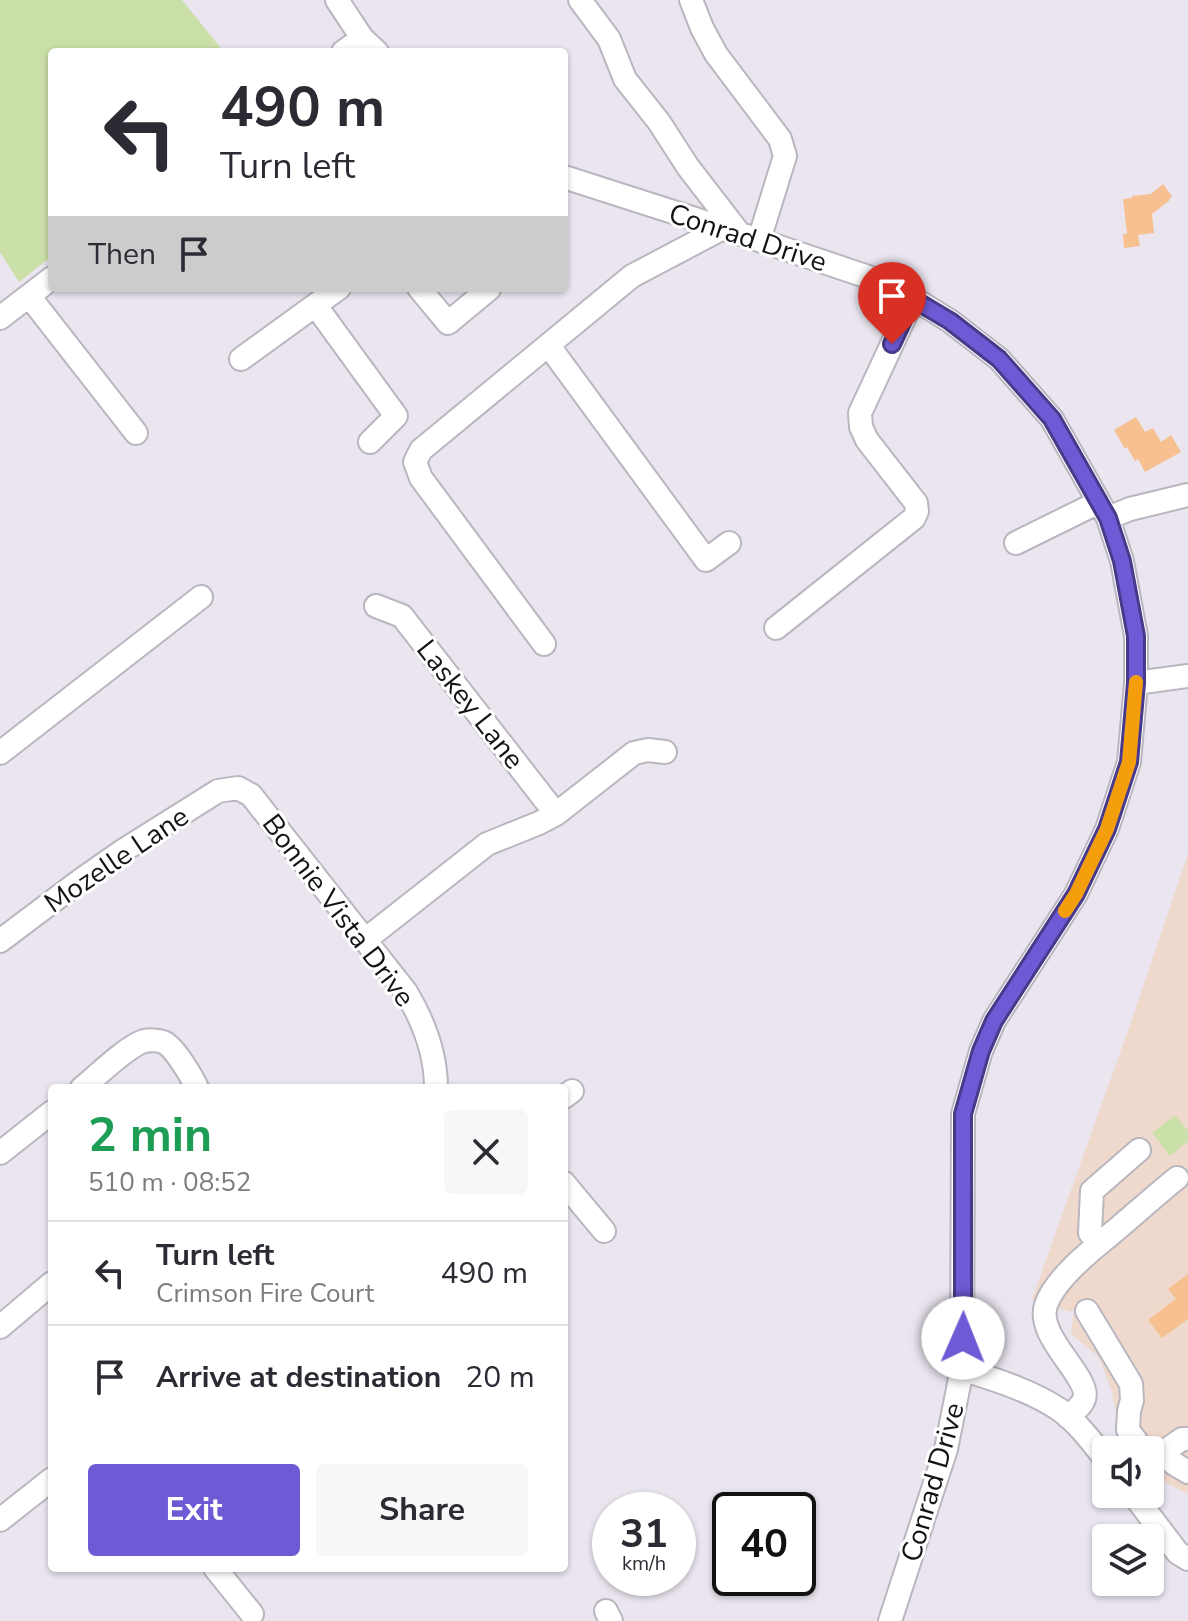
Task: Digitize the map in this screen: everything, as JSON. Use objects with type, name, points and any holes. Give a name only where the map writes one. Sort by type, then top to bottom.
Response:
[{"type":"street","points":[[337,0],[369,45]]},
{"type":"street","points":[[580,0],[609,39],[625,79],[741,234]]},
{"type":"street","points":[[544,644],[421,478],[415,462],[421,450],[632,276],[741,234],[785,156],[780,139],[716,54],[691,0]]},
{"type":"street","name":"Conrad Drive","points":[[568,178],[892,285],[950,321],[999,359],[1052,419],[1104,510],[1122,561],[1136,636],[1136,683],[1129,762],[1107,829],[1076,894],[994,1021],[981,1051],[963,1114],[962,1369],[946,1449],[890,1621]]},
{"type":"street","points":[[0,318],[48,281]]},
{"type":"street","points":[[241,359],[334,292]]},
{"type":"street","points":[[422,292],[448,323],[485,292]]},
{"type":"street","points":[[29,296],[136,433]]},
{"type":"street","points":[[776,628],[914,518],[917,511],[916,503],[867,440],[861,427],[860,413],[913,299]]},
{"type":"street","points":[[316,306],[396,416],[370,442]]},
{"type":"street","points":[[549,346],[706,560],[729,543]]},
{"type":"street","points":[[1016,543],[1104,510],[1130,509],[1188,495]]},
{"type":"street","points":[[0,753],[201,597]]},
{"type":"street","name":"Laskey Lane","points":[[376,606],[402,616],[556,814]]},
{"type":"street","points":[[1136,683],[1188,676]]},
{"type":"street","points":[[365,940],[487,844],[556,814],[634,753],[648,750],[665,752]]},
{"type":"street","name":"Bonnie Vista Drive","points":[[238,788],[251,795],[406,992],[430,1043],[436,1084]]},
{"type":"street","name":"Mozelle Lane","points":[[0,941],[124,850],[218,791],[238,788]]},
{"type":"street","points":[[87,1084],[145,1041],[162,1041],[170,1046],[194,1084]]},
{"type":"street","points":[[0,1153],[48,1115]]},
{"type":"street","points":[[1099,1244],[1090,1233],[1092,1191],[1139,1150]]},
{"type":"street","points":[[1068,1417],[1084,1399],[1084,1388],[1056,1345],[1047,1324],[1046,1304],[1074,1266],[1177,1178]]},
{"type":"street","points":[[568,1188],[604,1231]]},
{"type":"street","points":[[0,1327],[48,1286]]},
{"type":"street","points":[[1087,1311],[1131,1384],[1128,1430],[1135,1436]]},
{"type":"street","points":[[962,1369],[1029,1392],[1061,1411],[1092,1442]]},
{"type":"street","points":[[1164,1446],[1188,1439]]},
{"type":"street","points":[[1164,1458],[1188,1472]]},
{"type":"street","points":[[0,1520],[48,1482]]},
{"type":"street","points":[[1144,1508],[1178,1553],[1188,1559]]},
{"type":"street","points":[[218,1572],[252,1614]]},
{"type":"shaded area","points":[[1188,854],[1188,1494],[1164,1481],[1164,1436],[1116,1436],[1119,1427],[1112,1392],[1099,1357],[1071,1334],[1074,1308],[1071,1312],[1032,1299]]},
{"type":"green space","points":[[0,0],[182,0],[221,48],[48,48],[48,259],[19,282],[0,252]]},
{"type":"green space","points":[[1175,1115],[1188,1131],[1188,1141],[1170,1156],[1152,1133]]},
{"type":"building","points":[[1163,184],[1172,196],[1152,214],[1154,233],[1138,235],[1140,246],[1124,248],[1123,234],[1127,234],[1123,199],[1151,194]]},
{"type":"building","points":[[1136,417],[1145,432],[1153,428],[1161,442],[1171,435],[1181,452],[1145,472],[1138,459],[1135,461],[1127,447],[1125,449],[1114,430]]},
{"type":"building","points":[[1188,1274],[1188,1319],[1162,1338],[1148,1320],[1176,1299],[1168,1289]]},
{"type":"slow traffic","points":[[1065,911],[1107,829],[1129,762],[1136,682]]},
{"type":"route","points":[[892,344],[913,299],[950,321],[999,359],[1052,419],[1108,518],[1122,561],[1136,636],[1136,683],[1129,762],[1107,829],[1076,894],[994,1021],[981,1051],[963,1114],[963,1338]]}]
